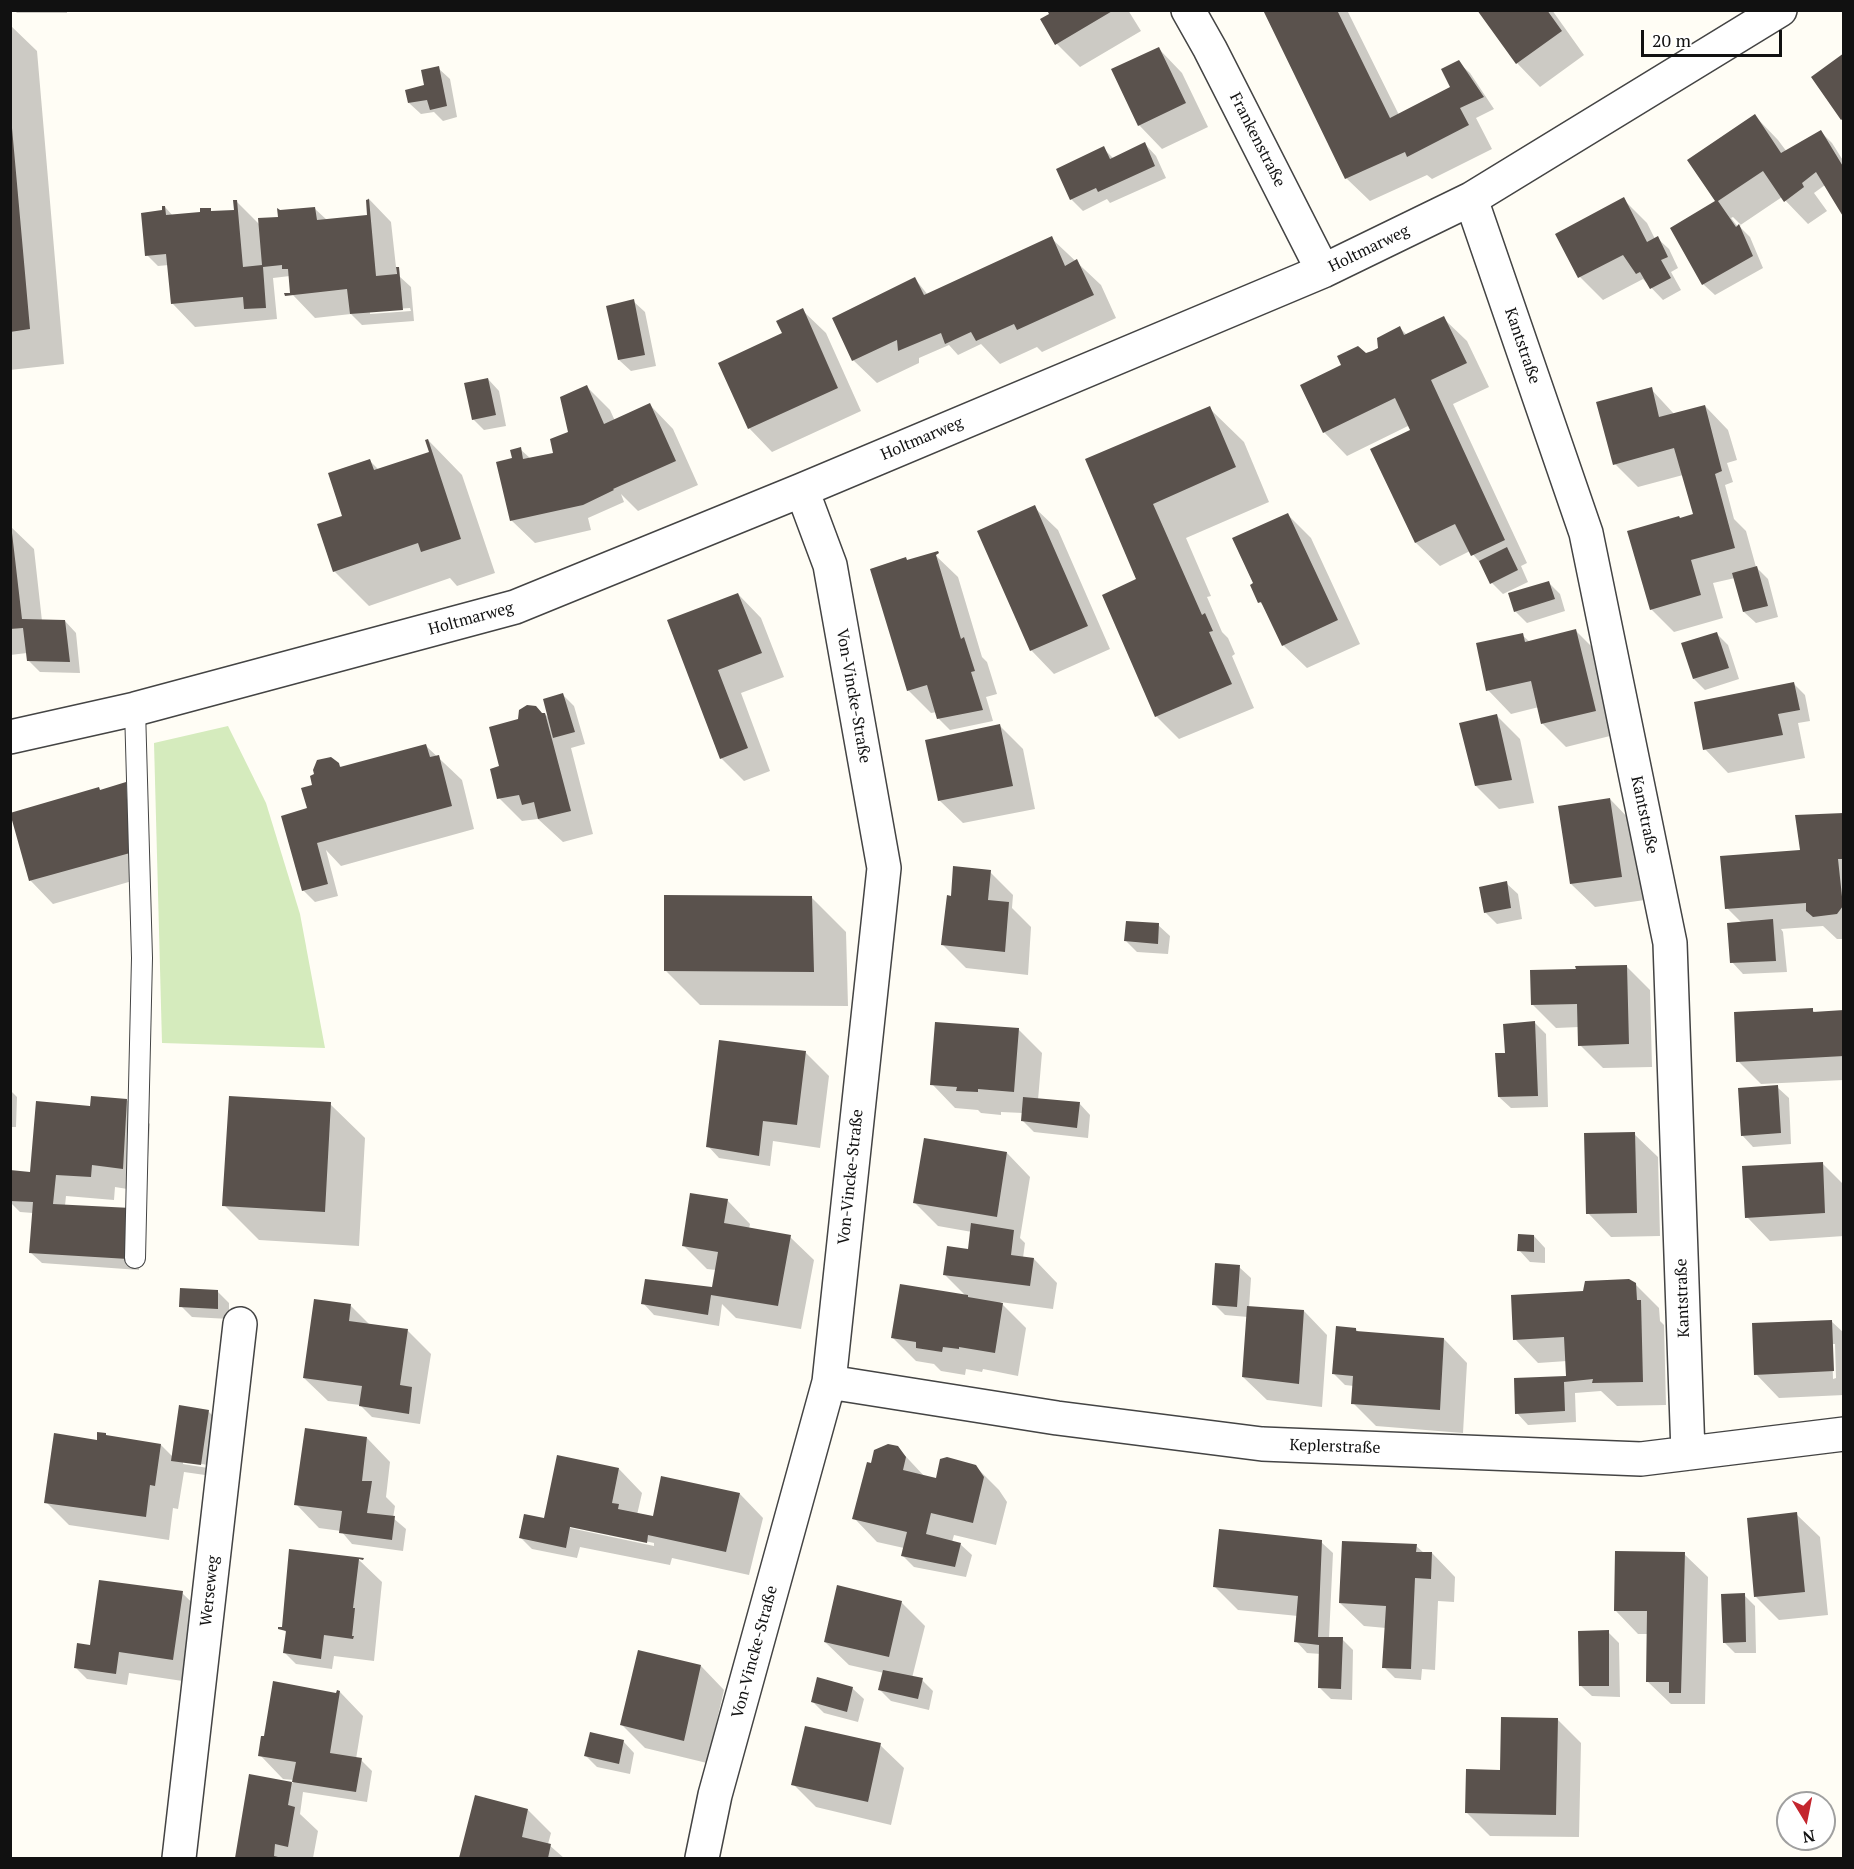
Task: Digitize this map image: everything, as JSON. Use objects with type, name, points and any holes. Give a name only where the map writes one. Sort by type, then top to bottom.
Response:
[{"type":"street","name":"Frankenstraße","points":[[1188,10],[1323,271]]},
{"type":"street","name":"Holtmarweg","points":[[10,737],[135,709],[514,607],[802,490],[1323,271],[1471,199],[1780,10]]},
{"type":"street","name":"Kantstraße","points":[[1471,199],[1586,533],[1670,943],[1688,1453]]},
{"type":"street","name":"Von-Vincke-Straße","points":[[702,1858],[716,1795],[829,1382],[884,868],[830,565],[802,490]]},
{"type":"street","name":"Werseweg","points":[[179,1858],[240,1324]]},
{"type":"street","name":"Keplerstraße","points":[[829,1382],[1057,1418],[1262,1444],[1641,1458],[1844,1434]]},
{"type":"lane","points":[[135,709],[142,958],[135,1258]]},
{"type":"green space","points":[[228,726],[266,803],[300,914],[325,1048],[162,1043],[154,743]]},
{"type":"building","points":[[1047,10],[1114,10],[1055,45],[1040,19],[1049,14]]},
{"type":"building","points":[[1263,10],[1337,10],[1390,118],[1450,87],[1441,69],[1459,60],[1484,97],[1460,108],[1469,125],[1407,157],[1405,152],[1345,179]]},
{"type":"building","points":[[1477,10],[1547,10],[1562,31],[1516,64]]},
{"type":"building","points":[[1159,47],[1186,103],[1138,126],[1111,69]]},
{"type":"building","points":[[1844,53],[1844,118],[1841,120],[1811,77]]},
{"type":"building","points":[[439,66],[447,106],[430,110],[427,100],[408,103],[405,90],[424,85],[421,70]]},
{"type":"building","points":[[1755,114],[1781,153],[1821,130],[1844,168],[1844,218],[1816,172],[1802,183],[1804,187],[1784,202],[1763,171],[1718,201],[1736,227],[1739,224],[1753,256],[1702,285],[1670,228],[1715,201],[1687,160]]},
{"type":"building","points":[[10,128],[12,128],[30,329],[10,332]]},
{"type":"building","points":[[1145,142],[1155,166],[1098,192],[1096,188],[1070,200],[1056,169],[1104,146],[1110,159]]},
{"type":"building","points":[[1624,197],[1647,242],[1658,236],[1668,257],[1661,260],[1671,278],[1650,289],[1640,272],[1636,274],[1623,255],[1578,278],[1555,234]]},
{"type":"building","points":[[369,199],[376,276],[397,274],[396,267],[399,267],[403,310],[350,314],[347,289],[285,296],[284,293],[290,293],[288,269],[282,269],[282,265],[263,267],[266,308],[244,309],[243,297],[171,304],[166,254],[145,256],[141,213],[162,210],[162,206],[165,206],[166,215],[200,212],[200,208],[211,208],[211,211],[234,210],[233,200],[237,200],[243,267],[262,265],[258,218],[278,217],[277,208],[280,210],[315,207],[317,220],[367,215],[366,200]]},
{"type":"building","points":[[1052,236],[1065,266],[1077,259],[1094,295],[1017,330],[1014,324],[976,341],[971,332],[945,344],[941,333],[898,351],[897,340],[852,361],[832,318],[915,277],[924,295]]},
{"type":"building","points":[[634,299],[645,355],[618,360],[606,306]]},
{"type":"building","points":[[803,308],[838,388],[748,429],[718,363],[782,333],[776,321]]},
{"type":"building","points":[[1444,316],[1467,363],[1431,380],[1505,540],[1471,556],[1455,524],[1415,543],[1370,449],[1410,430],[1395,398],[1323,433],[1300,385],[1341,365],[1337,356],[1358,346],[1366,353],[1372,351],[1378,348],[1377,338],[1400,326],[1404,335]]},
{"type":"building","points":[[488,378],[496,415],[472,420],[464,383]]},
{"type":"building","points":[[587,385],[604,424],[650,403],[676,461],[583,505],[510,521],[496,462],[512,458],[510,450],[521,447],[523,459],[553,453],[550,439],[568,432],[560,397]]},
{"type":"building","points":[[1652,387],[1659,417],[1705,405],[1722,471],[1715,474],[1735,548],[1691,560],[1701,595],[1650,610],[1627,531],[1693,514],[1674,448],[1613,465],[1596,402]]},
{"type":"building","points":[[1210,406],[1236,467],[1153,504],[1202,615],[1205,613],[1213,631],[1209,632],[1232,684],[1155,717],[1102,595],[1136,579],[1085,459]]},
{"type":"building","points":[[428,439],[461,539],[421,552],[418,543],[333,572],[317,524],[342,516],[328,473],[370,459],[374,470],[429,452],[425,440]]},
{"type":"building","points":[[1035,505],[1088,626],[1030,651],[977,531]]},
{"type":"building","points":[[1288,513],[1338,620],[1282,646],[1261,602],[1258,603],[1250,585],[1253,583],[1232,538]]},
{"type":"building","points":[[10,533],[12,533],[22,619],[65,620],[70,662],[27,661],[23,628],[10,629]]},
{"type":"building","points":[[1507,547],[1518,570],[1490,584],[1479,561]]},
{"type":"building","points":[[938,551],[936,555],[961,639],[964,637],[975,671],[971,672],[983,710],[937,719],[927,685],[907,691],[870,569],[906,557],[907,560]]},
{"type":"building","points":[[1757,566],[1768,606],[1743,612],[1732,573]]},
{"type":"building","points":[[1549,581],[1555,599],[1514,612],[1508,593]]},
{"type":"building","points":[[738,593],[762,653],[718,670],[748,748],[720,759],[667,620]]},
{"type":"building","points":[[1576,629],[1596,711],[1541,724],[1531,681],[1486,691],[1476,643],[1523,633],[1525,642]]},
{"type":"building","points":[[1717,632],[1729,668],[1693,679],[1681,643]]},
{"type":"building","points":[[1794,682],[1800,710],[1778,714],[1783,735],[1703,750],[1694,702]]},
{"type":"building","points":[[563,693],[575,732],[553,738],[543,699]]},
{"type":"building","points":[[527,705],[536,706],[542,713],[545,713],[571,811],[538,819],[534,802],[522,805],[519,795],[497,799],[490,769],[499,766],[489,727],[518,719],[519,710]]},
{"type":"building","points":[[1497,714],[1512,780],[1475,786],[1459,723]]},
{"type":"building","points":[[1000,724],[1013,786],[938,801],[925,740]]},
{"type":"building","points":[[426,744],[430,757],[439,755],[452,806],[317,843],[328,884],[302,891],[281,816],[307,808],[301,788],[312,785],[310,776],[314,774],[313,770],[317,760],[331,757],[339,763],[340,767]]},
{"type":"building","points":[[126,782],[130,853],[29,881],[10,813],[99,787],[100,790]]},
{"type":"building","points":[[1610,798],[1622,877],[1570,884],[1558,806]]},
{"type":"building","points":[[1844,813],[1844,859],[1838,859],[1843,906],[1837,914],[1813,917],[1806,911],[1806,903],[1725,909],[1720,856],[1800,850],[1795,815]]},
{"type":"building","points":[[953,866],[991,870],[988,900],[1009,902],[1005,952],[941,945],[947,895],[951,896]]},
{"type":"building","points":[[1507,881],[1511,908],[1484,913],[1479,887]]},
{"type":"building","points":[[664,895],[812,896],[814,972],[664,971]]},
{"type":"building","points":[[1773,919],[1776,961],[1730,963],[1727,923]]},
{"type":"building","points":[[1126,921],[1159,923],[1158,944],[1124,941]]},
{"type":"building","points":[[1627,965],[1629,1044],[1578,1046],[1577,1004],[1531,1005],[1530,970]]},
{"type":"building","points":[[1813,1008],[1813,1012],[1844,1010],[1844,1056],[1736,1062],[1734,1012]]},
{"type":"building","points":[[1535,1021],[1538,1096],[1498,1097],[1495,1053],[1505,1053],[1503,1024]]},
{"type":"building","points":[[935,1022],[1019,1028],[1014,1092],[978,1089],[978,1092],[956,1091],[957,1087],[930,1085]]},
{"type":"building","points":[[719,1040],[806,1051],[797,1125],[763,1121],[759,1156],[706,1147]]},
{"type":"building","points":[[1778,1085],[1781,1133],[1741,1136],[1738,1088]]},
{"type":"building","points":[[91,1096],[127,1099],[123,1169],[92,1165],[91,1177],[56,1175],[53,1204],[131,1208],[128,1259],[29,1253],[33,1202],[10,1201],[10,1170],[30,1172],[36,1101],[90,1106]]},
{"type":"building","points":[[229,1096],[331,1102],[325,1212],[222,1206]]},
{"type":"building","points":[[1023,1097],[1080,1102],[1077,1128],[1021,1121]]},
{"type":"building","points":[[1635,1132],[1637,1213],[1586,1214],[1584,1133]]},
{"type":"building","points":[[924,1138],[1007,1152],[997,1217],[913,1203]]},
{"type":"building","points":[[1823,1162],[1825,1213],[1745,1218],[1742,1166]]},
{"type":"building","points":[[690,1193],[728,1199],[724,1223],[791,1235],[778,1306],[711,1295],[708,1315],[641,1304],[645,1279],[712,1287],[718,1252],[682,1246]]},
{"type":"building","points":[[971,1223],[1014,1230],[1011,1255],[1034,1258],[1030,1286],[943,1275],[947,1246],[968,1249]]},
{"type":"building","points":[[1518,1234],[1534,1235],[1534,1252],[1517,1251]]},
{"type":"building","points":[[1215,1263],[1240,1265],[1237,1307],[1212,1305]]},
{"type":"building","points":[[1629,1279],[1636,1283],[1637,1300],[1641,1300],[1643,1382],[1592,1383],[1593,1379],[1564,1382],[1565,1411],[1515,1414],[1514,1378],[1566,1376],[1564,1337],[1513,1340],[1511,1295],[1583,1291],[1585,1281]]},
{"type":"building","points":[[900,1284],[1003,1303],[995,1353],[959,1347],[959,1349],[943,1347],[942,1352],[916,1348],[916,1342],[891,1338]]},
{"type":"building","points":[[180,1288],[218,1290],[218,1309],[179,1307]]},
{"type":"building","points":[[314,1299],[351,1304],[349,1321],[408,1329],[400,1385],[412,1387],[409,1414],[359,1406],[362,1386],[303,1378]]},
{"type":"building","points":[[1247,1306],[1304,1310],[1299,1384],[1242,1377]]},
{"type":"building","points":[[1832,1320],[1834,1371],[1754,1375],[1752,1323]]},
{"type":"building","points":[[1336,1326],[1356,1328],[1356,1331],[1444,1338],[1440,1410],[1351,1404],[1353,1376],[1332,1374]]},
{"type":"building","points":[[179,1405],[209,1410],[201,1465],[171,1461]]},
{"type":"building","points":[[305,1428],[367,1437],[362,1481],[372,1481],[367,1513],[395,1516],[392,1540],[339,1533],[342,1511],[294,1505]]},
{"type":"building","points":[[97,1432],[161,1444],[155,1486],[150,1485],[146,1517],[44,1503],[54,1433],[97,1440]]},
{"type":"building","points":[[888,1444],[898,1446],[906,1457],[903,1470],[936,1478],[940,1459],[947,1457],[976,1465],[984,1477],[973,1523],[931,1513],[926,1534],[961,1543],[955,1567],[901,1556],[907,1532],[852,1519],[867,1462],[871,1463],[874,1450]]},
{"type":"building","points":[[557,1455],[619,1468],[612,1503],[619,1504],[618,1509],[653,1516],[661,1476],[740,1493],[726,1552],[648,1535],[647,1543],[570,1527],[566,1548],[519,1538],[524,1514],[544,1518]]},
{"type":"building","points":[[1797,1512],[1805,1592],[1754,1597],[1747,1518]]},
{"type":"building","points":[[1219,1529],[1322,1540],[1318,1637],[1343,1637],[1341,1689],[1318,1688],[1319,1645],[1294,1642],[1298,1596],[1213,1587]]},
{"type":"building","points":[[1342,1541],[1417,1544],[1416,1552],[1432,1552],[1431,1579],[1415,1578],[1411,1669],[1382,1668],[1386,1606],[1339,1603]]},
{"type":"building","points":[[289,1549],[364,1558],[359,1559],[353,1608],[355,1608],[353,1639],[324,1635],[321,1659],[283,1653],[286,1631],[278,1627],[282,1627]]},
{"type":"building","points":[[1615,1551],[1685,1552],[1681,1693],[1669,1693],[1669,1682],[1646,1682],[1647,1611],[1614,1611]]},
{"type":"building","points":[[99,1580],[183,1591],[173,1660],[119,1652],[116,1674],[74,1668],[77,1643],[90,1645]]},
{"type":"building","points":[[837,1585],[902,1601],[889,1657],[824,1642]]},
{"type":"building","points":[[1745,1593],[1746,1642],[1723,1643],[1721,1594]]},
{"type":"building","points":[[1609,1630],[1609,1686],[1579,1686],[1578,1631]]},
{"type":"building","points":[[638,1650],[701,1665],[684,1741],[620,1725]]},
{"type":"building","points":[[883,1670],[923,1678],[918,1699],[878,1690]]},
{"type":"building","points":[[817,1677],[853,1687],[847,1712],[811,1702]]},
{"type":"building","points":[[273,1681],[336,1693],[337,1690],[340,1691],[330,1753],[362,1758],[356,1792],[292,1782],[296,1762],[258,1756],[261,1736],[264,1736]]},
{"type":"building","points":[[1501,1717],[1558,1718],[1556,1815],[1465,1813],[1466,1769],[1500,1770]]},
{"type":"building","points":[[805,1726],[881,1743],[868,1802],[791,1785]]},
{"type":"building","points":[[590,1732],[624,1740],[619,1764],[584,1756]]},
{"type":"building","points":[[249,1774],[292,1782],[288,1805],[295,1807],[288,1847],[275,1844],[274,1856],[282,1858],[235,1858]]},
{"type":"building","points":[[475,1795],[528,1809],[522,1837],[551,1844],[548,1858],[459,1858]]}]
